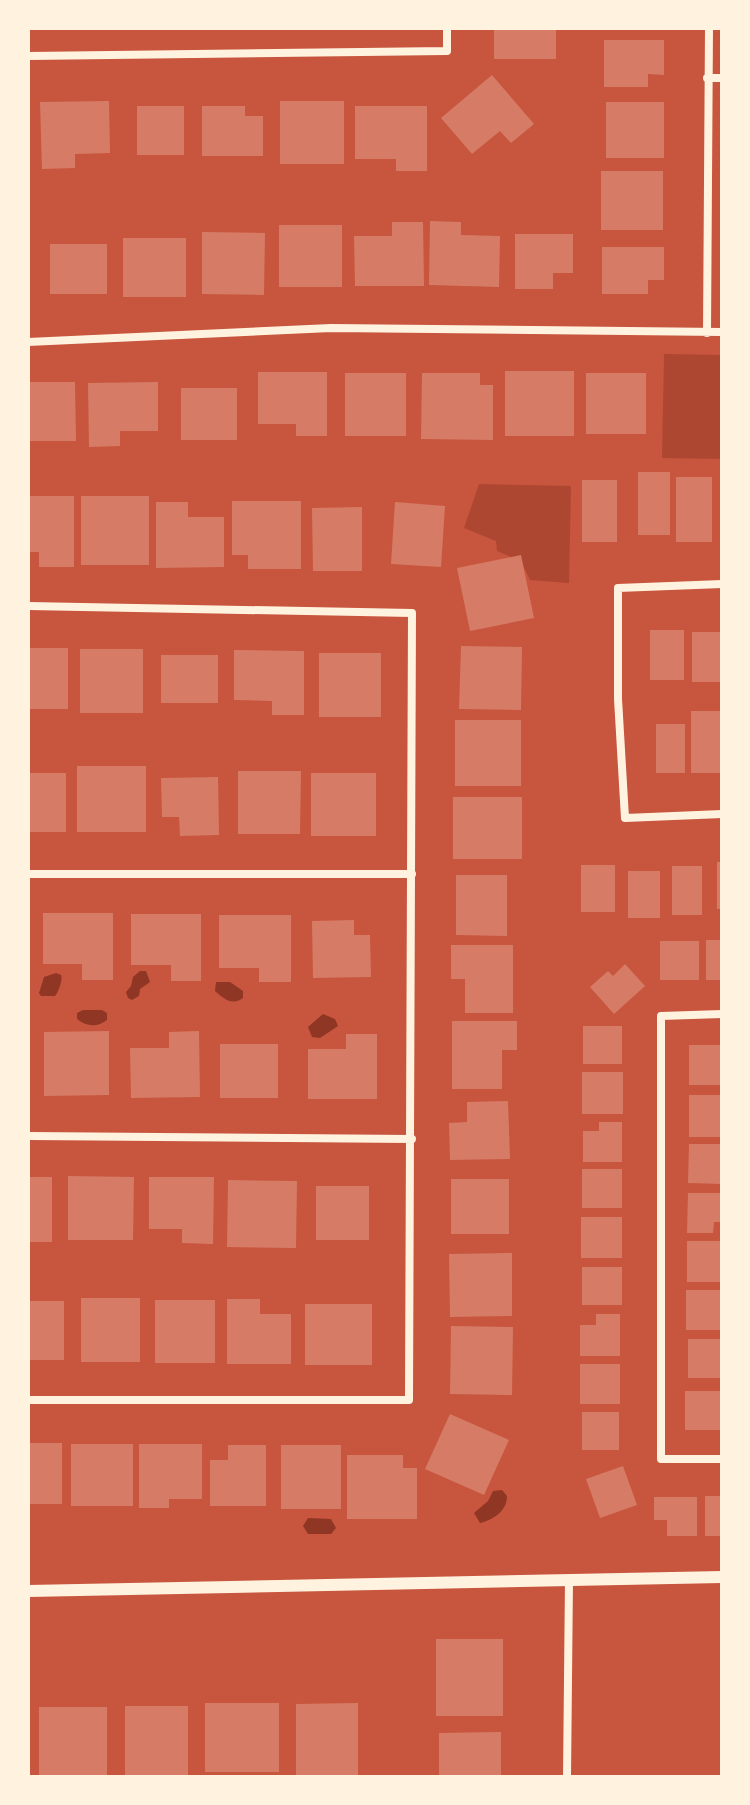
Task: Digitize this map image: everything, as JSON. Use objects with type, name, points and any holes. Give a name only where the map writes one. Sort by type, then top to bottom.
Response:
[{"type":"street","points":[[28,56],[447,51],[447,28]]},
{"type":"street","points":[[707,333],[709,28]]},
{"type":"street","points":[[707,78],[722,78]]},
{"type":"street","points":[[28,342],[331,328],[722,332]]},
{"type":"street","points":[[722,584],[618,588],[618,699],[625,818],[722,814]]},
{"type":"street","points":[[28,606],[412,613],[409,1400],[28,1400]]},
{"type":"street","points":[[28,874],[412,874]]},
{"type":"street","points":[[722,1014],[661,1016],[661,1459],[722,1459]]},
{"type":"street","points":[[28,1136],[412,1139]]},
{"type":"street","points":[[28,1591],[722,1577]]},
{"type":"street","points":[[567,1777],[569,1580]]},
{"type":"shaded area","points":[[664,354],[722,355],[722,459],[662,458]]},
{"type":"shaded area","points":[[479,484],[571,486],[569,583],[530,580],[521,561],[497,551],[496,541],[464,528]]},
{"type":"shaded area","points":[[140,971],[146,971],[150,982],[132,1000],[126,992],[133,977]]},
{"type":"shaded area","points":[[56,973],[61,977],[55,996],[41,996],[39,993],[44,977]]},
{"type":"shaded area","points":[[216,982],[230,982],[243,991],[243,998],[235,1001],[225,999],[215,991]]},
{"type":"shaded area","points":[[102,1010],[107,1013],[107,1020],[95,1025],[84,1023],[77,1019],[77,1013]]},
{"type":"shaded area","points":[[323,1014],[335,1019],[338,1026],[320,1038],[312,1037],[308,1027]]},
{"type":"shaded area","points":[[502,1490],[507,1496],[502,1511],[480,1523],[474,1513],[488,1501],[493,1491]]},
{"type":"shaded area","points":[[308,1518],[331,1519],[336,1528],[331,1534],[308,1534],[303,1526]]},
{"type":"building","points":[[494,28],[556,28],[556,59],[494,59]]},
{"type":"building","points":[[604,40],[664,40],[664,75],[648,74],[648,87],[604,87]]},
{"type":"building","points":[[492,75],[534,124],[511,143],[500,131],[472,154],[441,118]]},
{"type":"building","points":[[109,101],[110,153],[75,154],[75,168],[42,169],[40,102]]},
{"type":"building","points":[[280,101],[344,101],[344,164],[280,164]]},
{"type":"building","points":[[606,102],[664,102],[664,158],[606,158]]},
{"type":"building","points":[[137,106],[184,106],[184,155],[137,155]]},
{"type":"building","points":[[202,106],[245,106],[245,116],[263,116],[263,156],[202,156]]},
{"type":"building","points":[[355,106],[427,106],[427,171],[396,171],[396,159],[355,159]]},
{"type":"building","points":[[601,171],[663,171],[663,230],[601,230]]},
{"type":"building","points":[[430,221],[461,222],[461,235],[500,236],[499,287],[429,285]]},
{"type":"building","points":[[392,222],[423,222],[424,286],[355,286],[354,236],[392,236]]},
{"type":"building","points":[[279,225],[342,225],[342,287],[279,287]]},
{"type":"building","points":[[202,232],[265,233],[264,295],[202,294]]},
{"type":"building","points":[[515,234],[573,234],[573,273],[553,273],[553,289],[515,289]]},
{"type":"building","points":[[123,238],[186,238],[186,297],[123,297]]},
{"type":"building","points":[[50,244],[107,244],[107,294],[50,294]]},
{"type":"building","points":[[602,247],[664,247],[664,280],[648,280],[648,294],[602,294]]},
{"type":"building","points":[[505,371],[574,371],[574,436],[505,436]]},
{"type":"building","points":[[258,372],[327,372],[327,436],[296,436],[296,424],[258,424]]},
{"type":"building","points":[[345,373],[406,373],[406,436],[345,436]]},
{"type":"building","points":[[422,373],[480,373],[480,385],[493,385],[493,440],[421,439]]},
{"type":"building","points":[[586,373],[646,373],[646,434],[586,434]]},
{"type":"building","points":[[28,382],[75,382],[76,441],[28,441]]},
{"type":"building","points":[[158,382],[158,431],[120,431],[120,446],[89,447],[88,383]]},
{"type":"building","points":[[181,388],[237,388],[237,440],[181,440]]},
{"type":"building","points":[[638,472],[670,472],[670,535],[638,535]]},
{"type":"building","points":[[676,477],[712,477],[712,542],[676,542]]},
{"type":"building","points":[[582,480],[617,480],[617,542],[582,542]]},
{"type":"building","points":[[28,496],[74,496],[74,567],[39,567],[39,552],[28,552]]},
{"type":"building","points":[[81,496],[149,496],[149,565],[81,565]]},
{"type":"building","points":[[232,501],[301,501],[301,569],[248,569],[248,555],[232,555]]},
{"type":"building","points":[[156,502],[188,502],[188,517],[224,517],[224,567],[156,568]]},
{"type":"building","points":[[395,502],[445,506],[441,567],[391,564]]},
{"type":"building","points":[[362,507],[362,571],[313,571],[312,508]]},
{"type":"building","points":[[521,555],[534,618],[470,631],[457,568]]},
{"type":"building","points":[[650,630],[684,630],[684,680],[650,680]]},
{"type":"building","points":[[692,632],[722,632],[722,682],[692,682]]},
{"type":"building","points":[[461,646],[522,647],[521,710],[459,709]]},
{"type":"building","points":[[28,648],[68,648],[68,709],[28,709]]},
{"type":"building","points":[[80,649],[143,649],[143,713],[80,713]]},
{"type":"building","points":[[234,650],[304,651],[304,715],[272,715],[272,701],[234,700]]},
{"type":"building","points":[[319,653],[381,653],[381,717],[319,717]]},
{"type":"building","points":[[161,655],[218,655],[218,703],[161,703]]},
{"type":"building","points":[[691,711],[721,711],[721,773],[691,773]]},
{"type":"building","points":[[455,720],[521,720],[521,786],[455,786]]},
{"type":"building","points":[[656,724],[685,724],[685,773],[656,773]]},
{"type":"building","points":[[77,766],[146,766],[146,832],[77,832]]},
{"type":"building","points":[[238,771],[301,771],[300,834],[238,834]]},
{"type":"building","points":[[28,773],[66,773],[66,832],[28,832]]},
{"type":"building","points":[[311,773],[376,773],[376,836],[311,836]]},
{"type":"building","points":[[218,777],[219,835],[180,836],[179,817],[162,817],[161,778]]},
{"type":"building","points":[[453,797],[522,797],[522,859],[453,859]]},
{"type":"building","points":[[717,862],[722,862],[722,909],[717,909]]},
{"type":"building","points":[[581,865],[615,865],[615,912],[581,912]]},
{"type":"building","points":[[672,866],[702,866],[702,915],[672,915]]},
{"type":"building","points":[[628,871],[660,871],[660,918],[628,918]]},
{"type":"building","points":[[456,875],[507,875],[507,936],[456,935]]},
{"type":"building","points":[[43,913],[113,913],[113,980],[82,980],[82,964],[43,964]]},
{"type":"building","points":[[131,914],[201,914],[201,981],[171,981],[171,965],[131,965]]},
{"type":"building","points":[[219,915],[291,915],[291,982],[259,982],[259,968],[219,968]]},
{"type":"building","points":[[354,920],[354,935],[370,935],[371,977],[313,978],[312,921]]},
{"type":"building","points":[[706,940],[722,940],[722,980],[706,980]]},
{"type":"building","points":[[660,941],[699,941],[699,980],[660,980]]},
{"type":"building","points":[[451,945],[513,945],[513,1013],[465,1013],[465,979],[451,979]]},
{"type":"building","points":[[625,964],[645,986],[614,1014],[590,987],[608,971],[613,976]]},
{"type":"building","points":[[452,1021],[517,1021],[517,1050],[502,1050],[502,1089],[452,1089]]},
{"type":"building","points":[[583,1026],[622,1026],[622,1064],[583,1064]]},
{"type":"building","points":[[109,1031],[109,1095],[44,1096],[44,1032]]},
{"type":"building","points":[[199,1031],[200,1097],[131,1098],[130,1048],[169,1048],[169,1032]]},
{"type":"building","points":[[346,1034],[377,1034],[377,1099],[308,1099],[308,1049],[346,1049]]},
{"type":"building","points":[[220,1044],[278,1044],[278,1098],[220,1098]]},
{"type":"building","points":[[689,1045],[722,1045],[722,1085],[689,1085]]},
{"type":"building","points":[[582,1072],[623,1072],[623,1114],[582,1114]]},
{"type":"building","points":[[689,1095],[722,1095],[722,1137],[689,1137]]},
{"type":"building","points":[[508,1101],[510,1159],[450,1160],[449,1123],[467,1122],[467,1102]]},
{"type":"building","points":[[599,1122],[622,1122],[622,1162],[583,1162],[583,1131],[599,1131]]},
{"type":"building","points":[[689,1144],[722,1144],[722,1184],[688,1183]]},
{"type":"building","points":[[582,1169],[622,1169],[622,1208],[582,1208]]},
{"type":"building","points":[[68,1176],[134,1177],[133,1240],[68,1240]]},
{"type":"building","points":[[28,1177],[52,1177],[52,1242],[28,1242]]},
{"type":"building","points":[[149,1177],[214,1177],[213,1244],[182,1243],[182,1229],[149,1229]]},
{"type":"building","points":[[451,1179],[509,1179],[509,1234],[451,1234]]},
{"type":"building","points":[[228,1180],[297,1181],[296,1248],[227,1247]]},
{"type":"building","points":[[316,1186],[369,1186],[369,1240],[316,1240]]},
{"type":"building","points":[[688,1193],[722,1193],[722,1222],[714,1222],[713,1233],[687,1233]]},
{"type":"building","points":[[581,1217],[622,1217],[622,1258],[581,1258]]},
{"type":"building","points":[[687,1241],[722,1241],[722,1282],[687,1282]]},
{"type":"building","points":[[512,1253],[512,1316],[450,1317],[449,1254]]},
{"type":"building","points":[[582,1267],[622,1267],[622,1305],[582,1305]]},
{"type":"building","points":[[686,1290],[722,1290],[722,1330],[686,1330]]},
{"type":"building","points":[[81,1298],[140,1298],[140,1362],[81,1362]]},
{"type":"building","points":[[227,1299],[260,1299],[260,1314],[291,1314],[291,1364],[227,1364]]},
{"type":"building","points":[[155,1300],[215,1300],[215,1363],[155,1363]]},
{"type":"building","points":[[28,1301],[64,1301],[64,1360],[28,1360]]},
{"type":"building","points":[[305,1304],[372,1304],[372,1365],[305,1365]]},
{"type":"building","points":[[596,1314],[620,1314],[620,1356],[580,1356],[580,1325],[596,1325]]},
{"type":"building","points":[[451,1326],[513,1327],[512,1395],[450,1394]]},
{"type":"building","points":[[688,1339],[722,1339],[722,1378],[688,1378]]},
{"type":"building","points":[[580,1364],[620,1364],[620,1404],[580,1404]]},
{"type":"building","points":[[685,1391],[722,1391],[722,1430],[685,1430]]},
{"type":"building","points":[[582,1412],[619,1412],[619,1450],[582,1450]]},
{"type":"building","points":[[450,1414],[509,1440],[484,1495],[425,1469]]},
{"type":"building","points":[[28,1443],[62,1443],[62,1504],[28,1504]]},
{"type":"building","points":[[71,1444],[133,1444],[133,1506],[71,1506]]},
{"type":"building","points":[[139,1444],[202,1444],[202,1499],[169,1499],[169,1508],[139,1508]]},
{"type":"building","points":[[228,1445],[266,1445],[266,1506],[210,1506],[210,1460],[228,1460]]},
{"type":"building","points":[[281,1445],[341,1445],[341,1509],[281,1509]]},
{"type":"building","points":[[347,1455],[403,1455],[403,1468],[417,1468],[417,1519],[347,1519]]},
{"type":"building","points":[[623,1466],[637,1505],[600,1518],[586,1479]]},
{"type":"building","points":[[705,1496],[722,1496],[722,1536],[705,1536]]},
{"type":"building","points":[[654,1497],[697,1497],[697,1536],[667,1536],[667,1520],[654,1520]]},
{"type":"building","points":[[436,1639],[503,1639],[503,1716],[436,1716]]},
{"type":"building","points":[[205,1703],[279,1703],[279,1772],[205,1772]]},
{"type":"building","points":[[358,1703],[358,1776],[296,1776],[296,1704]]},
{"type":"building","points":[[125,1706],[188,1706],[188,1777],[125,1777]]},
{"type":"building","points":[[39,1707],[107,1707],[107,1777],[39,1777]]},
{"type":"building","points":[[501,1732],[501,1777],[439,1777],[439,1733]]}]
